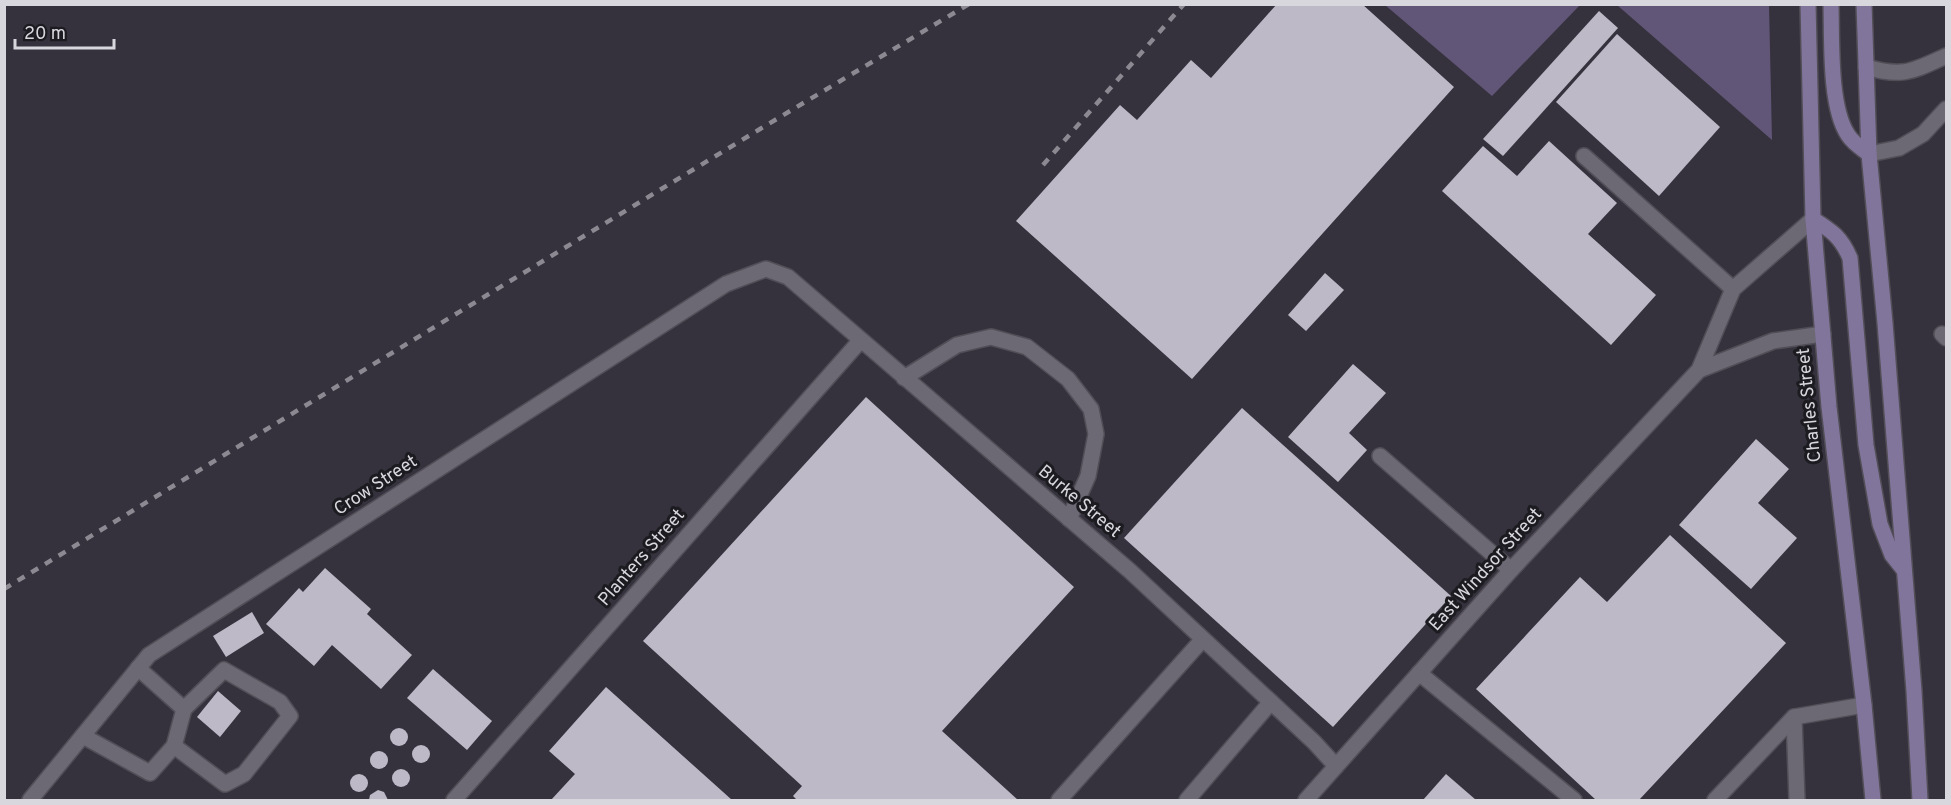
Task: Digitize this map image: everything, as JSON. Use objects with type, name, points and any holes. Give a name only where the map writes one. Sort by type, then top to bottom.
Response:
[{"type":"main road","name":"Charles Street","points":[[1808,4],[1814,219],[1823,334],[1829,407],[1873,801]]},
{"type":"main road","points":[[1831,4],[1836,92],[1841,122],[1854,143],[1869,154]]},
{"type":"main road","points":[[1864,4],[1869,154],[1886,335],[1914,691],[1920,801]]},
{"type":"main road","points":[[1814,219],[1843,242],[1850,258],[1868,456],[1880,524],[1892,555],[1904,570]]},
{"type":"street","points":[[1866,67],[1898,74],[1916,70],[1947,56]]},
{"type":"street","points":[[1869,154],[1899,148],[1923,134],[1947,109]]},
{"type":"street","points":[[1584,156],[1733,289]]},
{"type":"street","name":"East Windsor Street","points":[[1306,801],[1510,570],[1699,370],[1733,289],[1814,219]]},
{"type":"street","name":"Crow Street","points":[[30,801],[149,655],[726,284],[766,269],[788,277]]},
{"type":"street","name":"Burke Street","points":[[788,277],[1130,571],[1314,742],[1336,766]]},
{"type":"street","name":"East Windsor Street","points":[[1699,370],[1773,341],[1823,334]]},
{"type":"street","points":[[904,378],[957,345],[991,337],[1027,347],[1068,379],[1091,409],[1096,434],[1088,476],[1069,519]]},
{"type":"street","name":"Planters Street","points":[[454,801],[860,341]]},
{"type":"street","points":[[1380,456],[1510,570]]},
{"type":"street","points":[[1059,801],[1203,639]]},
{"type":"street","points":[[138,668],[184,709]]},
{"type":"street","points":[[83,736],[150,773],[174,746],[184,709],[224,670],[280,702],[290,716],[244,774],[225,784],[174,746]]},
{"type":"street","points":[[1419,673],[1574,801]]},
{"type":"street","points":[[1187,801],[1271,702]]},
{"type":"street","points":[[1715,801],[1794,717],[1864,705]]},
{"type":"street","points":[[1794,717],[1797,801]]},
{"type":"shaded area","points":[[1385,5],[1580,5],[1492,96]]},
{"type":"shaded area","points":[[1617,5],[1769,5],[1772,140]]},
{"type":"building","points":[[1277,4],[1362,4],[1454,87],[1192,379],[1016,221],[1120,105],[1137,120],[1191,60],[1211,78]]},
{"type":"building","points":[[1599,11],[1618,28],[1503,156],[1483,139]]},
{"type":"building","points":[[1617,34],[1720,127],[1659,196],[1556,102]]},
{"type":"building","points":[[1549,141],[1617,203],[1588,234],[1656,295],[1611,345],[1442,191],[1483,146],[1517,176]]},
{"type":"building","points":[[1325,273],[1344,290],[1306,331],[1288,315]]},
{"type":"building","points":[[1353,364],[1386,393],[1349,433],[1367,450],[1338,482],[1288,437]]},
{"type":"building","points":[[866,397],[1074,587],[942,731],[1018,800],[797,800],[793,796],[802,786],[643,641]]},
{"type":"building","points":[[1242,408],[1451,596],[1333,727],[1124,538]]},
{"type":"building","points":[[1756,439],[1789,469],[1758,503],[1797,538],[1751,589],[1679,525]]},
{"type":"building","points":[[1670,535],[1786,643],[1639,800],[1596,800],[1476,689],[1580,577],[1607,602]]},
{"type":"building","points":[[325,568],[371,609],[367,614],[412,655],[381,689],[332,645],[314,666],[266,624],[299,588],[303,592]]},
{"type":"building","points":[[252,612],[264,633],[226,657],[213,636]]},
{"type":"building","points":[[433,669],[492,721],[467,750],[407,698]]},
{"type":"building","points":[[606,687],[732,800],[551,800],[575,774],[549,751]]},
{"type":"building","points":[[218,691],[241,711],[220,737],[197,717]]},
{"type":"building","points":[[399,728],[407,733],[408,737],[403,745],[399,746],[391,741],[390,737],[395,729]]},
{"type":"building","points":[[421,745],[427,748],[430,754],[427,760],[421,763],[415,760],[412,754],[415,748]]},
{"type":"building","points":[[379,751],[385,754],[388,760],[385,766],[379,769],[373,766],[370,760],[373,754]]},
{"type":"building","points":[[401,769],[407,772],[410,778],[407,784],[401,787],[395,784],[392,778],[395,772]]},
{"type":"building","points":[[359,774],[365,777],[368,783],[365,789],[359,792],[353,789],[350,783],[353,777]]},
{"type":"building","points":[[1446,774],[1476,800],[1423,800]]},
{"type":"building","points":[[378,790],[384,792],[388,800],[369,800],[370,795]]},
{"type":"railway","points":[[4,589],[969,4]]},
{"type":"railway","points":[[1043,165],[1184,4]]}]
